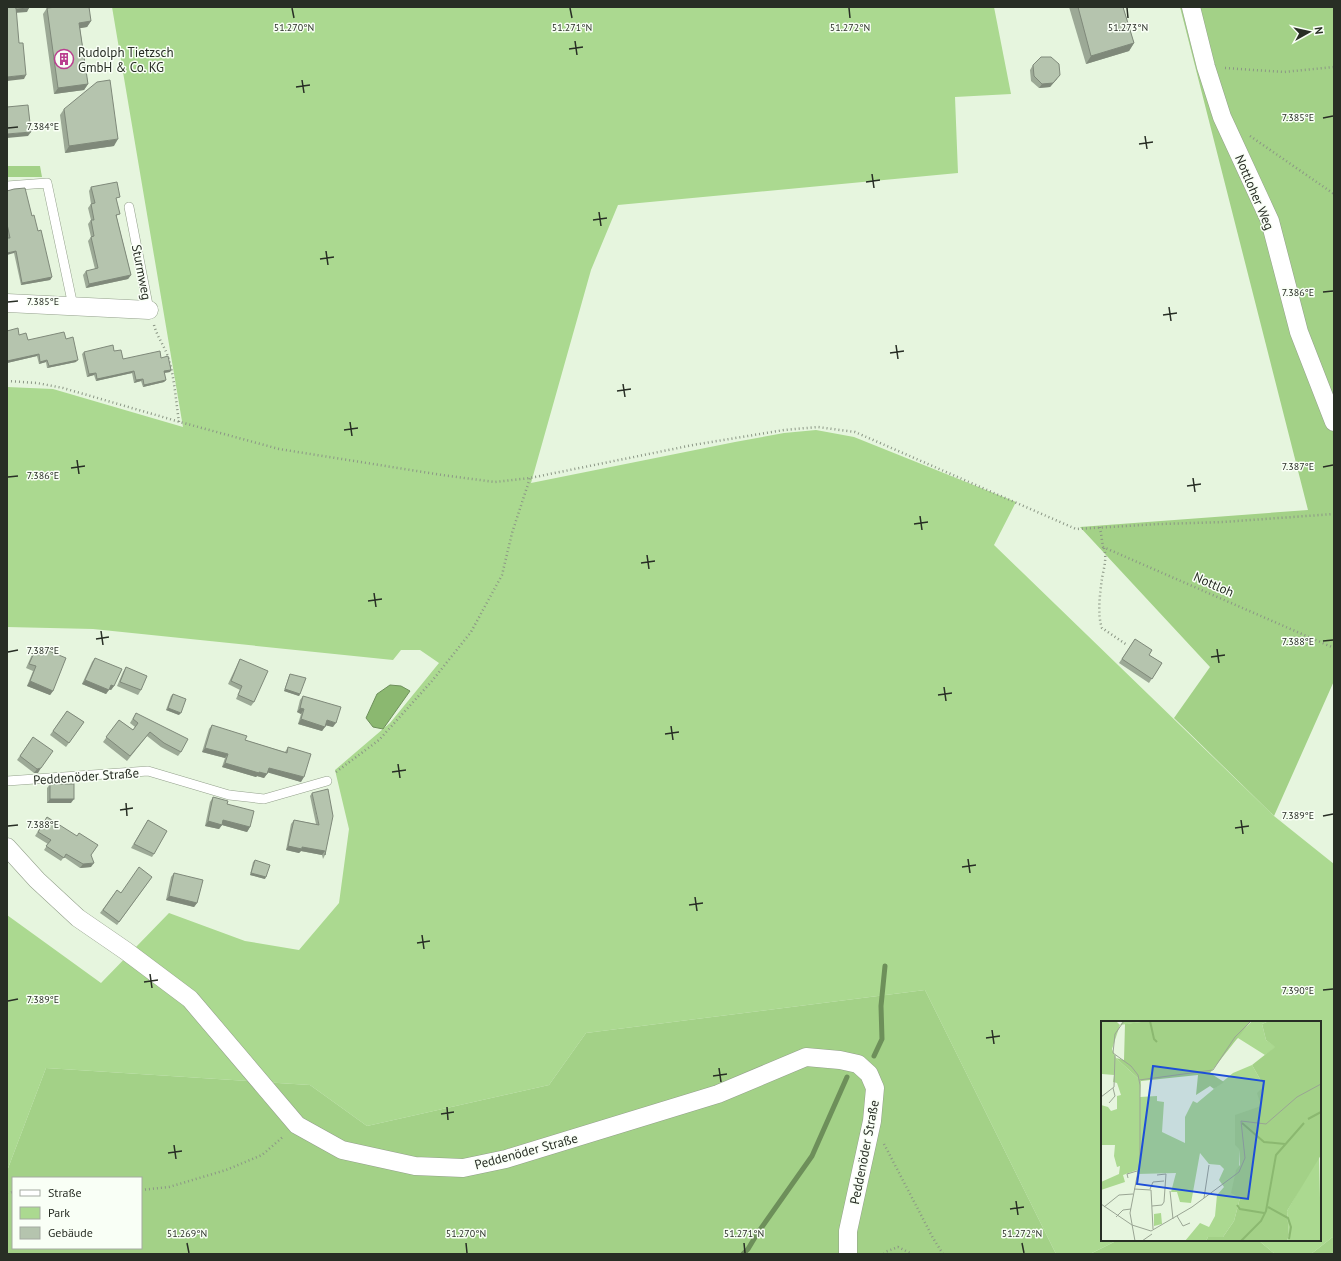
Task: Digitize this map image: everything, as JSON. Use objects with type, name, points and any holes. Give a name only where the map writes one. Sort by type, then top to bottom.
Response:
[{"type":"street","name":"Nottloher Weg","points":[[1191,7],[1206,67],[1222,117],[1270,221],[1299,332],[1334,422]]},
{"type":"street","name":"Sturmweg","points":[[7,303],[149,310]]},
{"type":"street","name":"Peddenöder Straße","points":[[7,847],[37,880],[78,918],[126,951],[190,999],[297,1125],[342,1150],[415,1166],[463,1168],[506,1159],[718,1094],[806,1058],[840,1060],[858,1064],[869,1074],[875,1088],[872,1121],[848,1231],[848,1254]]},
{"type":"lane","points":[[7,186],[47,182],[73,306]]},
{"type":"lane","name":"Sturmweg","points":[[129,207],[149,310]]},
{"type":"lane","name":"Peddenöder Straße","points":[[7,781],[148,771],[229,795],[264,799],[327,781]]},
{"type":"path","points":[[1206,67],[1284,72],[1334,67]]},
{"type":"path","points":[[1247,134],[1334,194]]},
{"type":"path","points":[[149,310],[157,335],[167,353],[171,365],[180,422]]},
{"type":"path","points":[[7,381],[37,383],[63,388],[279,449],[495,482],[530,478],[693,445],[784,430],[818,427],[855,432],[1076,529],[1223,522],[1334,514]]},
{"type":"path","points":[[327,781],[340,768],[379,740],[432,681],[471,632],[502,575],[512,533],[530,478]]},
{"type":"path","points":[[1100,528],[1103,547],[1106,554],[1102,581],[1100,621],[1102,628],[1127,645]]},
{"type":"path","name":"Nottloh","points":[[1103,547],[1334,648]]},
{"type":"path","points":[[872,1121],[933,1238],[943,1254]]},
{"type":"path","points":[[142,1190],[169,1187],[226,1170],[255,1158],[262,1155],[297,1125]]},
{"type":"path","points":[[884,1254],[885,1252],[898,1247],[912,1254]]},
{"type":"green space","points":[[112,7],[994,7],[1011,94],[955,97],[958,173],[618,205],[591,270],[531,483],[735,442],[784,433],[816,430],[854,437],[1016,502],[994,545],[1274,816],[1334,864],[1334,1236],[1311,1254],[1275,1254],[1259,1241],[1321,1241],[1321,1021],[1101,1021],[1101,1241],[1116,1241],[1090,1254],[1056,1254],[925,990],[586,1033],[549,1085],[367,1126],[310,1085],[46,1068],[7,1171],[7,915],[101,983],[169,913],[245,941],[299,950],[339,903],[349,829],[335,770],[390,723],[439,663],[420,650],[401,650],[393,660],[93,629],[7,627],[7,387],[53,389],[183,427]]},
{"type":"shaded area","points":[[1180,7],[1334,7],[1334,681],[1274,816],[1174,718],[1210,667],[1080,527],[1308,510]]},
{"type":"shaded area","points":[[7,166],[40,166],[42,177],[7,177]]},
{"type":"shaded area","points":[[390,685],[401,686],[410,691],[383,729],[373,727],[366,718],[377,694]]},
{"type":"shaded area","points":[[925,990],[1056,1254],[7,1254],[7,1171],[46,1068],[310,1085],[367,1126],[549,1085],[586,1033]]},
{"type":"shaded area","points":[[1334,1236],[1334,1254],[1311,1254]]},
{"type":"shaded area","points":[[1116,1241],[1259,1241],[1275,1254],[1090,1254]]},
{"type":"building","points":[[7,7],[16,7],[19,43],[23,43],[26,75],[7,77]]},
{"type":"building","points":[[16,7],[29,7],[29,8],[16,9]]},
{"type":"building","name":"Rudolph Tietzsch GmbH & Co. KG","points":[[89,7],[91,21],[79,23],[88,84],[58,88],[47,8]]},
{"type":"building","points":[[1078,7],[1123,7],[1134,43],[1091,56]]},
{"type":"building","points":[[1041,57],[1051,57],[1059,64],[1060,75],[1053,83],[1042,84],[1034,76],[1033,65]]},
{"type":"building","points":[[110,80],[118,139],[69,146],[64,109],[97,82]]},
{"type":"building","points":[[28,105],[31,132],[7,134],[7,107]]},
{"type":"building","points":[[117,182],[120,197],[116,198],[120,214],[116,215],[131,275],[89,284],[86,271],[98,268],[91,237],[94,236],[91,220],[94,220],[91,204],[95,203],[91,187]]},
{"type":"building","points":[[25,188],[32,216],[34,215],[38,231],[41,230],[52,277],[22,283],[16,251],[7,253],[7,238],[10,238],[7,224],[7,191]]},
{"type":"building","points":[[18,328],[19,335],[26,333],[28,340],[64,332],[66,339],[73,337],[78,360],[49,366],[47,360],[40,362],[39,354],[7,361],[7,331]]},
{"type":"building","points":[[113,345],[114,351],[121,350],[123,359],[160,351],[161,358],[168,356],[171,370],[164,371],[166,380],[144,385],[143,379],[136,380],[134,371],[97,379],[96,373],[89,374],[84,352]]},
{"type":"building","points":[[1135,639],[1152,650],[1149,655],[1162,663],[1152,679],[1122,659]]},
{"type":"building","points":[[37,646],[66,658],[53,691],[30,681],[36,666],[29,664]]},
{"type":"building","points":[[95,658],[122,669],[114,686],[111,685],[109,690],[85,680]]},
{"type":"building","points":[[240,659],[268,671],[254,702],[238,695],[242,686],[231,681]]},
{"type":"building","points":[[126,667],[147,676],[141,690],[120,682]]},
{"type":"building","points":[[290,674],[306,678],[300,694],[285,689]]},
{"type":"building","points":[[173,694],[186,699],[181,713],[168,708]]},
{"type":"building","points":[[303,696],[341,707],[336,723],[327,720],[325,727],[301,719],[304,709],[300,708]]},
{"type":"building","points":[[67,711],[84,722],[69,743],[53,731]]},
{"type":"building","points":[[136,713],[188,739],[181,752],[164,743],[150,732],[130,756],[106,737],[119,720],[133,730],[138,723],[133,719]]},
{"type":"building","points":[[212,725],[247,736],[245,740],[287,753],[288,747],[311,754],[304,777],[269,768],[267,774],[259,773],[225,763],[228,754],[205,748]]},
{"type":"building","points":[[33,737],[53,751],[41,768],[37,769],[20,756]]},
{"type":"building","points":[[50,784],[74,784],[74,799],[50,799]]},
{"type":"building","points":[[328,789],[333,816],[325,855],[325,851],[288,846],[294,820],[319,825],[312,793]]},
{"type":"building","points":[[213,797],[228,801],[227,804],[254,811],[250,827],[223,820],[222,825],[208,821]]},
{"type":"building","points":[[47,817],[77,836],[79,833],[98,845],[91,855],[94,863],[83,864],[66,854],[64,858],[46,846],[51,840],[38,832]]},
{"type":"building","points":[[148,820],[167,831],[154,854],[134,844]]},
{"type":"building","points":[[255,860],[270,865],[266,877],[251,873]]},
{"type":"building","points":[[139,867],[152,877],[119,922],[103,910],[117,890],[121,893]]},
{"type":"building","points":[[174,873],[203,880],[197,903],[169,896]]},
{"type":"waterway","points":[[874,1056],[882,1039],[881,1006],[885,966]]},
{"type":"waterway","points":[[743,1254],[748,1249],[812,1156],[847,1077]]},
{"type":"place","name":"Rudolph Tietzsch GmbH & Co. KG","points":[[64,59]]}]
